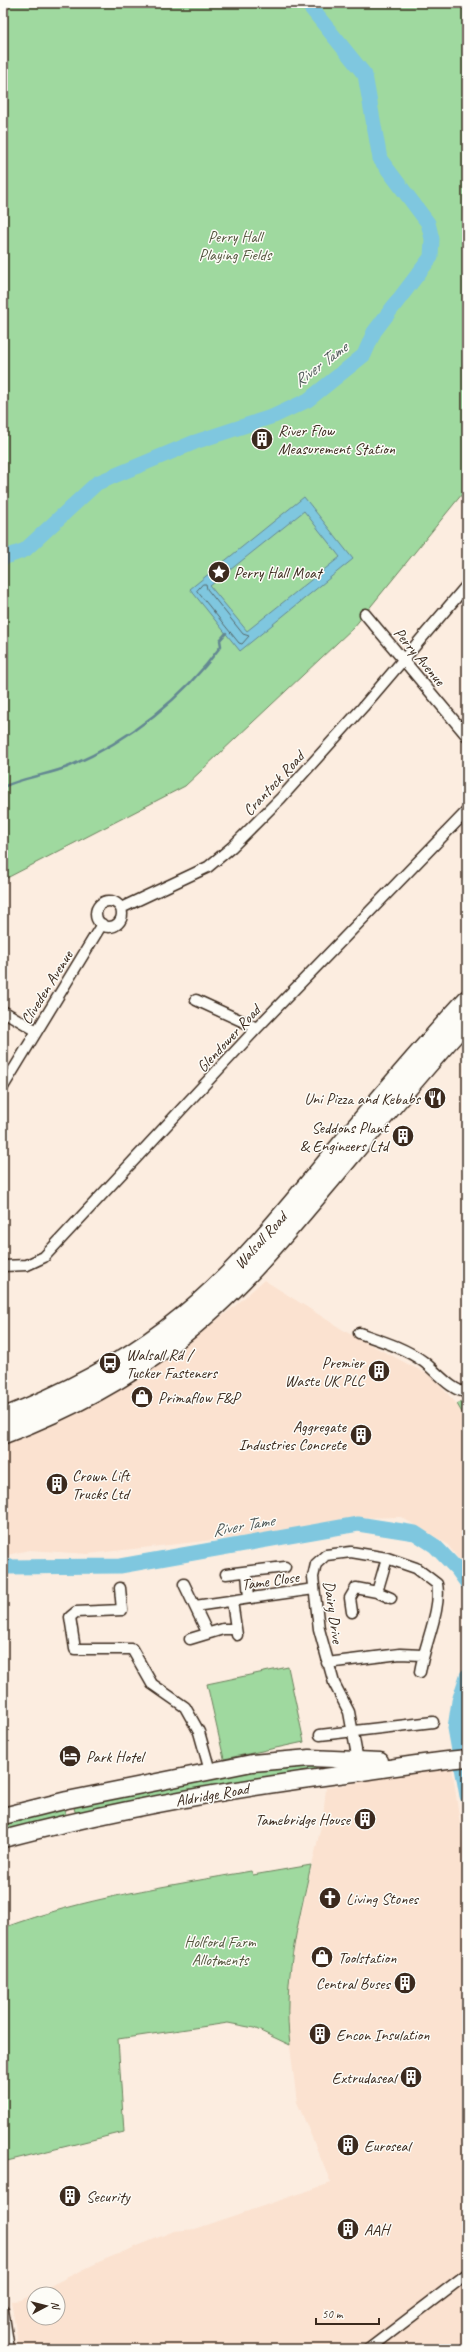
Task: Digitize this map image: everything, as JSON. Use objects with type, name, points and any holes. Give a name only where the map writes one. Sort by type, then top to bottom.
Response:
[{"type":"highway","name":"Walsall Road","points":[[3,1418],[102,1372],[167,1329],[201,1301],[231,1272],[285,1213],[401,1073],[467,1000]]},
{"type":"highway","name":"Walsall Road","points":[[3,1434],[106,1386],[175,1341],[209,1312],[242,1280],[292,1226],[467,1020]]},
{"type":"main road","name":"Aldridge Road","points":[[3,1816],[67,1800],[252,1763],[323,1758],[358,1761],[423,1762]]},
{"type":"main road","points":[[323,1758],[326,1776]]},
{"type":"main road","name":"Aldridge Road","points":[[3,1839],[51,1826],[163,1803],[326,1776],[423,1762],[467,1758]]},
{"type":"street","name":"Crantock Road","points":[[121,908],[208,867],[232,847],[281,798],[363,707],[403,658],[467,585]]},
{"type":"street","name":"Perry Avenue","points":[[365,614],[467,736]]},
{"type":"street","name":"Glendower Road","points":[[3,1266],[27,1265],[44,1257],[257,1028],[467,811]]},
{"type":"street","points":[[103,902],[115,902],[121,908],[122,916],[120,921],[114,926],[108,927],[102,924],[97,918],[96,912],[103,902]]},
{"type":"street","name":"Cliveden Avenue","points":[[3,1086],[102,924]]},
{"type":"street","points":[[196,1000],[257,1028]]},
{"type":"street","points":[[3,1011],[37,1031]]},
{"type":"street","points":[[359,1333],[403,1349],[424,1362],[459,1391],[467,1392]]},
{"type":"street","name":"Dairy Drive","points":[[358,1761],[354,1732],[349,1712],[334,1683],[326,1663],[318,1629],[313,1577],[316,1564],[326,1555],[351,1552],[387,1558],[416,1568],[437,1584],[440,1595],[422,1655],[420,1672]]},
{"type":"street","points":[[377,1592],[387,1558]]},
{"type":"street","points":[[226,1574],[285,1568]]},
{"type":"street","points":[[247,1573],[249,1598]]},
{"type":"street","points":[[184,1584],[207,1632]]},
{"type":"street","points":[[120,1588],[122,1610],[76,1612],[70,1617],[76,1649],[132,1649],[152,1684],[185,1707],[199,1732],[210,1771]]},
{"type":"street","points":[[352,1612],[350,1598],[356,1588],[377,1592],[391,1598]]},
{"type":"street","name":"Tame Close","points":[[195,1606],[314,1589]]},
{"type":"street","name":"Tame Close","points":[[190,1639],[207,1632],[222,1629],[236,1632],[232,1601]]},
{"type":"street","points":[[326,1663],[400,1654],[422,1655]]},
{"type":"street","points":[[320,1735],[433,1722]]},
{"type":"street","points":[[369,2349],[467,2274]]},
{"type":"street","points":[[3,2310],[10,2349]]},
{"type":"shaded area","points":[[264,1280],[348,1333],[431,1376],[457,1404],[467,1421],[467,1570],[447,1544],[401,1517],[357,1518],[267,1534],[88,1554],[29,1550],[3,1556],[3,1441],[112,1394],[181,1348],[235,1306]]},
{"type":"shaded area","points":[[452,1766],[467,1874],[467,2349],[19,2349],[11,2301],[21,2300],[26,2298],[26,2326],[66,2326],[66,2286],[50,2286],[101,2261],[174,2231],[195,2229],[331,2183],[297,2102],[286,2015],[295,1941],[323,1817],[326,1788]]},
{"type":"green space","name":"Perry Hall Playing Fields","points":[[3,3],[467,3],[467,488],[354,627],[185,786],[3,880]]},
{"type":"green space","points":[[467,1398],[467,1421],[457,1404]]},
{"type":"green space","points":[[288,1667],[304,1742],[224,1759],[207,1684]]},
{"type":"green space","points":[[314,1764],[316,1767],[314,1771],[76,1815],[73,1804],[253,1766]]},
{"type":"green space","points":[[63,1807],[66,1817],[3,1832],[3,1820]]},
{"type":"green space","name":"Holford Farm Allotments","points":[[311,1865],[297,1932],[290,1977],[288,2022],[290,2045],[254,2028],[228,2023],[118,2039],[124,2132],[3,2162],[3,1928],[64,1909],[126,1894],[251,1871],[253,1875]]},
{"type":"water","name":"Perry Hall Moat","points":[[304,497],[353,559],[240,651],[190,589]],"holes":[[[304,511],[340,557],[247,631],[210,586]]]},
{"type":"waterway","name":"River Tame","points":[[3,558],[25,550],[97,483],[195,442],[274,416],[308,400],[364,355],[374,332],[431,257],[432,239],[428,223],[380,159],[365,75],[307,3]]},
{"type":"waterway","points":[[3,787],[70,766],[114,744],[154,716],[190,683],[221,646],[220,640],[226,633]]},
{"type":"waterway","name":"River Tame","points":[[3,1567],[120,1566],[358,1524],[415,1533],[435,1546],[457,1569],[467,1583]]},
{"type":"waterway","points":[[460,1572],[467,1549]]},
{"type":"waterway","name":"River Tame","points":[[467,1676],[459,1701],[455,1728],[467,1796]]},
{"type":"place","name":"River Flow Measurement Station","points":[[262,439]]},
{"type":"place","name":"Perry Hall Moat","points":[[219,572]]},
{"type":"place","name":"Uni Pizza and Kebabs","points":[[435,1098]]},
{"type":"place","name":"Seddons Plant & Engineers Ltd","points":[[403,1136]]},
{"type":"place","name":"Walsall Rd / Tucker Fasteners","points":[[110,1363]]},
{"type":"place","name":"Premier Waste UK PLC","points":[[379,1371]]},
{"type":"place","name":"Primaflow F&P","points":[[142,1397]]},
{"type":"place","name":"Aggregate Industries Concrete","points":[[361,1435]]},
{"type":"place","name":"Crown Lift Trucks Ltd","points":[[57,1484]]},
{"type":"place","name":"Park Hotel","points":[[70,1756]]},
{"type":"place","name":"Tamebridge House","points":[[365,1819]]},
{"type":"place","name":"Living Stones","points":[[330,1898]]},
{"type":"place","name":"Toolstation","points":[[322,1957]]},
{"type":"place","name":"Central Buses","points":[[405,1983]]},
{"type":"place","name":"Encon Insulation","points":[[320,2034]]},
{"type":"place","name":"Extrudaseal","points":[[411,2077]]},
{"type":"place","name":"Euroseal","points":[[348,2145]]},
{"type":"place","name":"Security","points":[[70,2196]]},
{"type":"place","name":"AAH","points":[[348,2229]]}]
